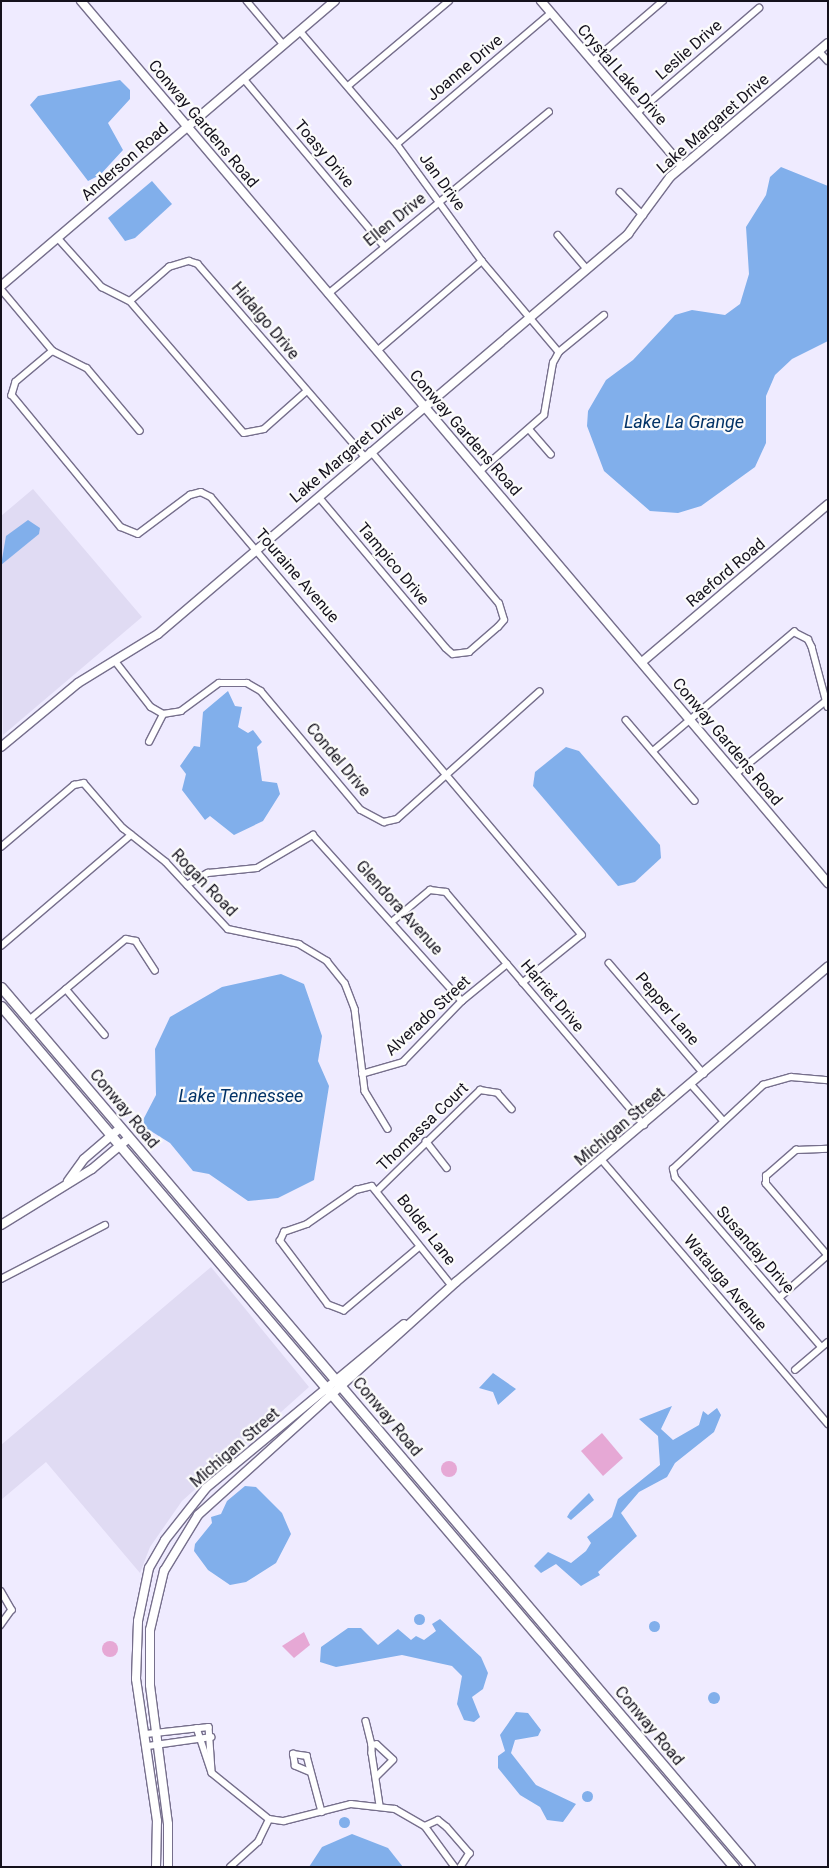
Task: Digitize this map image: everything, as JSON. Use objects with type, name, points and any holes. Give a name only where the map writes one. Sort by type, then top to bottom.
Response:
[{"type":"main road","name":"Conway Road","points":[[1,987],[750,1867]]},
{"type":"main road","name":"Conway Road","points":[[1,1006],[734,1867]]},
{"type":"main road","points":[[174,1209],[215,1239]]},
{"type":"main road","points":[[541,1640],[573,1660]]},
{"type":"street","name":"Conway Gardens Road","points":[[81,1],[328,294],[737,773],[828,883]]},
{"type":"street","points":[[247,1],[284,45]]},
{"type":"street","name":"Anderson Road","points":[[1,287],[335,1]]},
{"type":"street","points":[[348,86],[449,1]]},
{"type":"street","name":"Crystal Lake Drive","points":[[541,1],[682,166]]},
{"type":"street","points":[[593,61],[663,1]]},
{"type":"street","name":"Leslie Drive","points":[[638,114],[759,8]]},
{"type":"street","name":"Joanne Drive","points":[[397,144],[551,13]]},
{"type":"street","name":"Jan Drive","points":[[300,31],[397,144],[482,261],[559,352]]},
{"type":"street","name":"Lake Margaret Drive","points":[[1,747],[70,689],[145,644],[425,407],[587,268],[643,215],[682,166],[828,43]]},
{"type":"street","points":[[819,51],[828,61]]},
{"type":"street","name":"Toasy Drive","points":[[244,79],[384,246]]},
{"type":"street","name":"Ellen Drive","points":[[328,294],[549,112]]},
{"type":"street","points":[[620,192],[643,215]]},
{"type":"street","points":[[558,235],[587,268]]},
{"type":"street","points":[[58,238],[102,287],[130,301],[244,433],[264,429],[307,391]]},
{"type":"street","name":"Hidalgo Drive","points":[[130,301],[169,267],[189,261],[198,264],[307,391],[368,455],[499,604],[504,620],[476,646],[460,654],[446,648]]},
{"type":"street","points":[[377,351],[482,261]]},
{"type":"street","points":[[1,287],[53,351],[88,368],[140,431]]},
{"type":"street","points":[[480,471],[530,430],[544,415],[553,363],[559,352],[604,315]]},
{"type":"street","name":"Touraine Avenue","points":[[53,351],[16,382],[12,395],[121,527],[129,533],[147,531],[190,495],[201,492],[211,497],[449,775],[582,935],[523,983]]},
{"type":"street","points":[[530,430],[552,454]]},
{"type":"street","name":"Tampico Drive","points":[[319,497],[446,648]]},
{"type":"street","name":"Raeford Road","points":[[642,662],[828,504]]},
{"type":"street","points":[[652,751],[785,638],[801,634],[812,647],[827,704],[737,773]]},
{"type":"street","points":[[116,662],[151,707],[162,714],[149,742]]},
{"type":"street","name":"Condel Drive","points":[[162,714],[181,711],[219,683],[247,683],[262,691],[362,810],[379,821],[398,819],[539,692]]},
{"type":"street","points":[[626,720],[695,801]]},
{"type":"street","name":"Rogan Road","points":[[1,847],[81,782],[131,835],[186,885],[228,929],[299,944],[327,961],[345,983],[355,1009],[362,1074],[369,1103],[388,1129]]},
{"type":"street","name":"Glendora Avenue","points":[[186,885],[208,873],[258,868],[314,834],[394,920],[462,1001]]},
{"type":"street","points":[[1,946],[131,835]]},
{"type":"street","name":"Harriet Drive","points":[[394,920],[438,888],[507,964],[644,1124]]},
{"type":"street","points":[[29,1020],[126,939],[136,941],[155,970]]},
{"type":"street","name":"Pepper Lane","points":[[609,963],[704,1074]]},
{"type":"street","name":"Alverado Street","points":[[362,1074],[403,1062],[462,1001],[507,964]]},
{"type":"street","name":"Michigan Street","points":[[156,1867],[157,1821],[148,1746],[136,1679],[138,1621],[149,1568],[165,1540],[206,1488],[326,1387],[338,1383],[704,1074],[828,966]]},
{"type":"street","points":[[66,989],[105,1035]]},
{"type":"street","points":[[692,1084],[722,1119],[777,1078],[828,1080]]},
{"type":"street","name":"Thomassa Court","points":[[378,1190],[480,1090],[498,1093],[512,1109]]},
{"type":"street","name":"Susanday Drive","points":[[722,1119],[673,1169],[675,1178],[821,1348]]},
{"type":"street","points":[[67,1183],[84,1159],[120,1128]]},
{"type":"street","points":[[1,1225],[67,1183],[129,1138]]},
{"type":"street","points":[[426,1141],[447,1168]]},
{"type":"street","points":[[779,1298],[827,1255],[766,1184],[766,1176],[796,1150],[828,1149]]},
{"type":"street","name":"Watauga Avenue","points":[[602,1160],[828,1424]]},
{"type":"street","points":[[378,1190],[362,1186],[319,1218],[284,1232],[282,1248],[328,1305],[344,1311],[420,1247]]},
{"type":"street","name":"Bolder Lane","points":[[378,1190],[420,1247],[452,1286]]},
{"type":"street","points":[[1,1279],[105,1225]]},
{"type":"street","points":[[795,1370],[828,1342]]},
{"type":"street","name":"Michigan Street","points":[[168,1867],[158,1732],[150,1685],[150,1630],[164,1571],[176,1545],[222,1489],[333,1394],[338,1383]]},
{"type":"street","points":[[456,1540],[469,1536]]},
{"type":"street","points":[[1,1591],[9,1600],[12,1610],[1,1624]]},
{"type":"street","points":[[366,1721],[372,1745],[380,1805]]},
{"type":"street","points":[[146,1734],[208,1727],[211,1737],[212,1773]]},
{"type":"street","points":[[197,1728],[199,1739],[212,1773],[269,1819],[284,1821],[351,1804],[380,1805],[425,1826],[455,1867]]},
{"type":"street","points":[[148,1746],[211,1737]]},
{"type":"street","points":[[372,1745],[377,1744],[393,1760],[376,1777]]},
{"type":"street","points":[[309,1772],[322,1812]]},
{"type":"street","points":[[699,1825],[707,1816]]},
{"type":"street","points":[[230,1867],[258,1842],[269,1819]]},
{"type":"street","points":[[425,1826],[438,1820],[447,1827],[470,1853],[461,1867]]},
{"type":"shaded area","points":[[33,489],[142,617],[3,735],[1,516]]},
{"type":"shaded area","points":[[211,1267],[309,1387],[182,1501],[150,1547],[140,1573],[46,1462],[1,1500],[1,1445]]},
{"type":"shaded area","points":[[602,1433],[623,1458],[603,1476],[581,1451]]},
{"type":"shaded area","points":[[449,1461],[455,1463],[457,1469],[455,1475],[449,1477],[443,1475],[441,1469],[443,1463]]},
{"type":"shaded area","points":[[304,1632],[310,1645],[294,1658],[282,1646]]},
{"type":"shaded area","points":[[107,1641],[113,1641],[118,1646],[116,1655],[107,1657],[102,1652],[102,1646]]},
{"type":"water","points":[[120,80],[130,90],[130,99],[108,123],[123,150],[100,175],[88,181],[30,105],[38,96]]},
{"type":"water","name":"Lake La Grange","points":[[781,167],[828,186],[828,341],[792,359],[775,375],[766,396],[766,443],[755,467],[701,506],[678,513],[650,511],[604,471],[587,426],[588,411],[606,380],[633,360],[675,315],[692,310],[725,315],[740,304],[749,274],[746,227],[766,195],[770,177]]},
{"type":"water","points":[[152,181],[172,204],[135,238],[125,241],[108,218]]},
{"type":"water","points":[[28,520],[40,528],[39,534],[1,565],[6,536]]},
{"type":"water","points":[[228,691],[235,706],[242,707],[238,727],[248,733],[253,730],[262,742],[257,747],[262,781],[277,783],[280,794],[263,821],[234,835],[210,816],[205,820],[182,790],[186,774],[180,766],[194,746],[200,747],[203,712]]},
{"type":"water","points":[[566,747],[579,751],[660,845],[661,858],[635,882],[618,886],[533,786],[535,772]]},
{"type":"water","name":"Lake Tennessee","points":[[281,974],[304,984],[322,1036],[318,1061],[329,1086],[314,1180],[278,1198],[248,1201],[209,1174],[193,1171],[170,1143],[146,1128],[143,1120],[156,1095],[155,1049],[170,1017],[222,987]]},
{"type":"water","points":[[493,1373],[516,1389],[498,1405],[493,1392],[479,1388]]},
{"type":"water","points":[[672,1406],[661,1429],[673,1440],[699,1425],[703,1411],[708,1415],[717,1408],[721,1415],[714,1432],[675,1463],[667,1477],[639,1492],[621,1513],[637,1536],[598,1572],[600,1575],[581,1586],[556,1564],[541,1573],[534,1566],[548,1552],[571,1563],[586,1551],[591,1543],[587,1537],[612,1517],[618,1499],[660,1465],[658,1436],[639,1419]]},
{"type":"water","points":[[245,1486],[256,1487],[282,1513],[291,1534],[276,1563],[246,1582],[230,1585],[208,1570],[194,1551],[195,1544],[212,1523],[211,1517],[221,1514],[227,1501]]},
{"type":"water","points":[[589,1493],[594,1500],[571,1520],[567,1517],[570,1512]]},
{"type":"water","points":[[417,1614],[421,1614],[424,1619],[423,1623],[417,1624],[414,1621],[414,1617]]},
{"type":"water","points":[[440,1619],[481,1657],[488,1673],[483,1689],[472,1697],[480,1717],[474,1722],[464,1720],[457,1704],[462,1676],[452,1666],[402,1655],[336,1667],[320,1662],[321,1647],[348,1628],[361,1628],[378,1645],[398,1629],[411,1640],[416,1636],[424,1640],[436,1631],[432,1624]]},
{"type":"water","points":[[652,1621],[656,1621],[659,1626],[658,1630],[652,1631],[649,1628],[649,1624]]},
{"type":"water","points":[[712,1692],[716,1692],[720,1698],[716,1704],[712,1704],[708,1700],[708,1696]]},
{"type":"water","points":[[516,1712],[528,1713],[541,1730],[538,1736],[515,1740],[511,1753],[536,1785],[576,1804],[563,1822],[547,1820],[540,1807],[520,1795],[498,1768],[498,1756],[505,1751],[500,1735]]},
{"type":"water","points":[[587,1790],[593,1796],[587,1802],[581,1796]]},
{"type":"water","points":[[342,1817],[346,1817],[349,1822],[348,1826],[342,1827],[339,1824],[339,1820]]},
{"type":"water","points":[[352,1834],[388,1848],[403,1867],[309,1867],[322,1847]]}]
